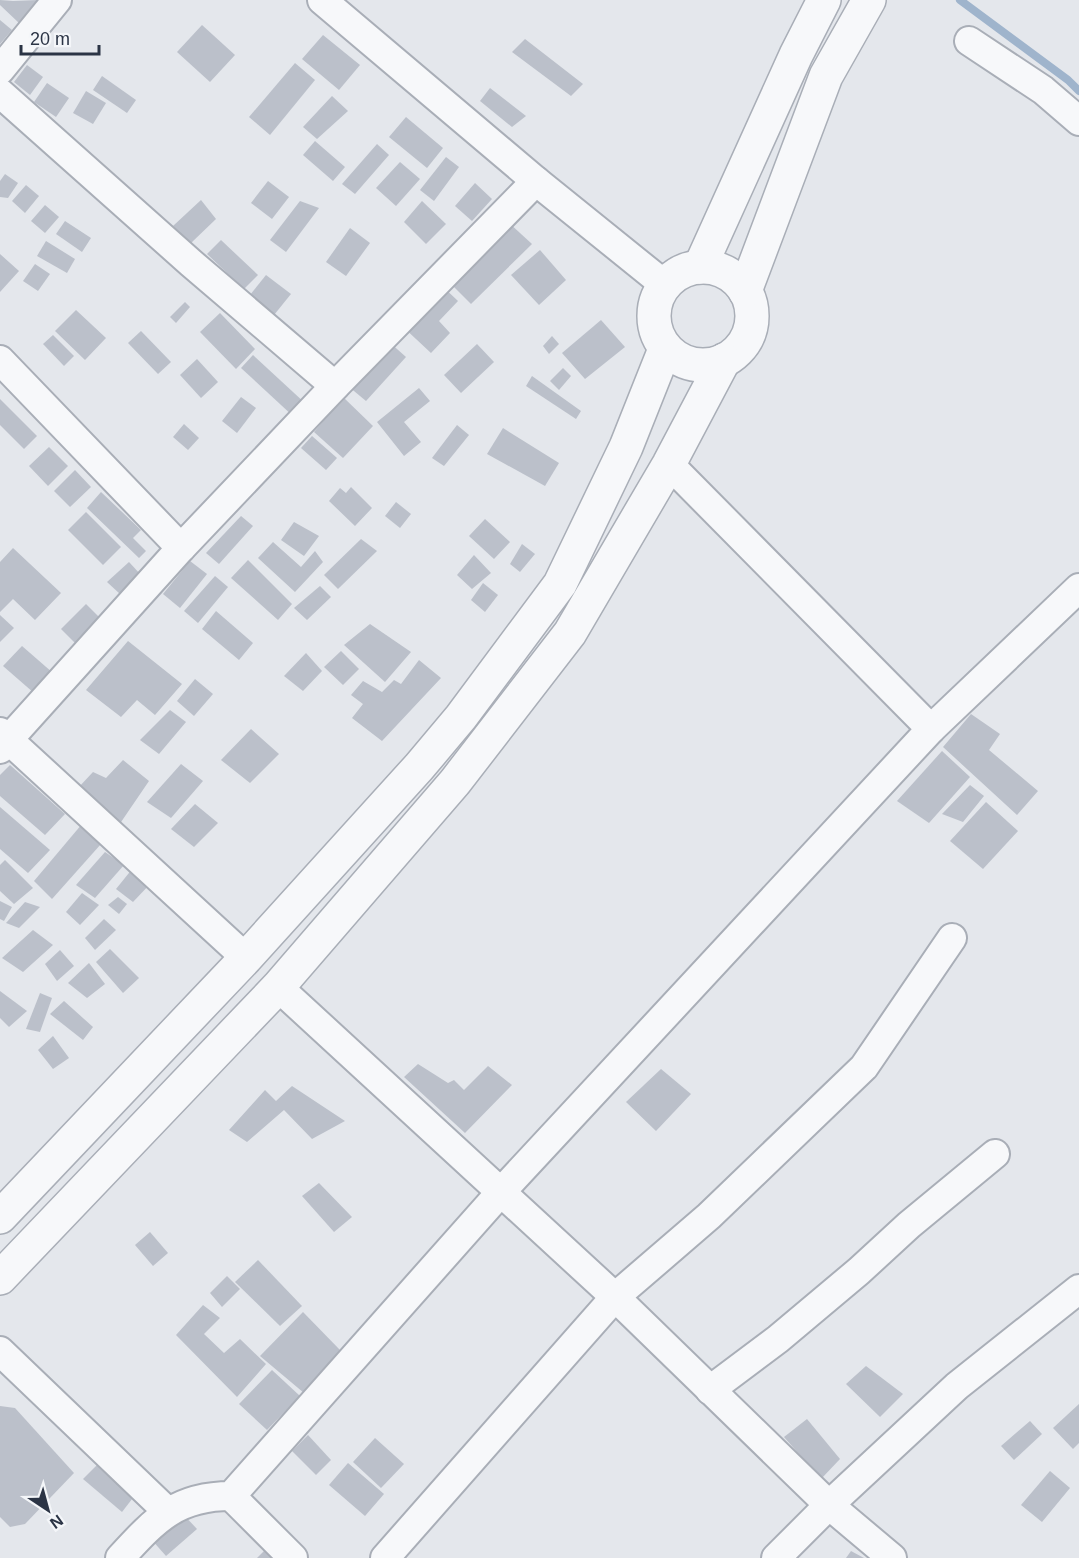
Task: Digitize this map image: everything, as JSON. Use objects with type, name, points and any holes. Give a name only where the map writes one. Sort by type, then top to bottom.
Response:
[{"type":"street","points":[[0,70],[57,0]]},
{"type":"street","points":[[322,0],[536,181],[665,285]]},
{"type":"street","points":[[700,267],[796,55],[824,0]]},
{"type":"street","points":[[745,291],[826,76],[869,0]]},
{"type":"street","points":[[969,41],[1043,90],[1079,121]]},
{"type":"street","points":[[0,93],[191,263],[335,386]]},
{"type":"street","points":[[246,958],[3,740],[335,386],[536,181]]},
{"type":"street","points":[[700,267],[726,272],[737,280],[751,303],[750,330],[736,353],[712,364],[698,365],[685,362],[665,349],[655,330],[653,318],[658,295],[665,285],[674,276],[687,269],[700,267]]},
{"type":"street","points":[[0,1217],[246,958],[419,767],[461,717],[560,584],[626,447],[665,349]]},
{"type":"street","points":[[0,360],[181,548]]},
{"type":"street","points":[[0,1278],[278,987],[455,782],[570,633],[669,464],[724,360]]},
{"type":"street","points":[[669,464],[931,729]]},
{"type":"street","points":[[231,1496],[500,1193],[931,729],[1079,588]]},
{"type":"street","points":[[385,1558],[615,1297],[709,1216],[864,1067],[952,938]]},
{"type":"street","points":[[278,987],[615,1297],[829,1506],[892,1558]]},
{"type":"street","points":[[710,1390],[778,1340],[909,1225],[995,1154]]},
{"type":"street","points":[[776,1558],[957,1386],[1079,1289]]},
{"type":"street","points":[[0,1351],[168,1512]]},
{"type":"street","points":[[120,1558],[153,1522],[168,1512],[194,1500],[213,1496],[231,1496],[293,1558]]},
{"type":"building","points":[[0,0],[39,0],[19,23],[0,5]]},
{"type":"building","points":[[0,20],[12,30],[0,44]]},
{"type":"building","points":[[202,25],[235,55],[210,82],[177,52]]},
{"type":"building","points":[[323,35],[360,65],[339,90],[302,59]]},
{"type":"building","points":[[525,39],[583,84],[571,96],[512,52]]},
{"type":"building","points":[[295,63],[315,80],[270,135],[249,117]]},
{"type":"building","points":[[27,65],[43,77],[30,95],[14,82]]},
{"type":"building","points":[[102,76],[136,100],[127,113],[93,90]]},
{"type":"building","points":[[47,83],[69,98],[56,117],[34,102]]},
{"type":"building","points":[[490,88],[526,116],[512,127],[480,101]]},
{"type":"building","points":[[86,91],[106,103],[93,124],[73,113]]},
{"type":"building","points":[[332,96],[348,111],[317,139],[303,127]]},
{"type":"building","points":[[406,117],[443,148],[427,168],[389,137]]},
{"type":"building","points":[[315,141],[345,167],[333,181],[303,155]]},
{"type":"building","points":[[377,144],[389,155],[355,194],[342,184]]},
{"type":"building","points":[[446,157],[459,167],[434,201],[420,190]]},
{"type":"building","points":[[400,162],[420,179],[396,206],[376,188]]},
{"type":"building","points":[[5,174],[18,183],[8,198],[0,197],[0,181]]},
{"type":"building","points":[[268,181],[289,197],[272,219],[251,203]]},
{"type":"building","points":[[475,183],[492,199],[472,221],[455,206]]},
{"type":"building","points":[[26,185],[39,196],[25,213],[12,201]]},
{"type":"building","points":[[201,200],[216,219],[191,243],[173,226]]},
{"type":"building","points":[[300,201],[319,208],[286,252],[270,240]]},
{"type":"building","points":[[422,201],[446,224],[426,244],[404,222]]},
{"type":"building","points":[[45,205],[59,217],[45,233],[31,221]]},
{"type":"building","points":[[65,221],[91,238],[82,252],[56,234]]},
{"type":"building","points":[[507,221],[532,244],[471,304],[448,281]]},
{"type":"building","points":[[350,228],[370,243],[346,276],[326,262]]},
{"type":"building","points":[[221,240],[258,275],[244,289],[207,254]]},
{"type":"building","points":[[46,241],[75,259],[67,273],[37,256]]},
{"type":"building","points":[[540,250],[566,280],[539,305],[511,275]]},
{"type":"building","points":[[0,254],[19,271],[0,292]]},
{"type":"building","points":[[35,264],[50,274],[38,291],[23,281]]},
{"type":"building","points":[[266,275],[291,294],[274,315],[250,295]]},
{"type":"building","points":[[441,285],[458,301],[439,321],[450,333],[431,353],[401,325]]},
{"type":"building","points":[[185,302],[190,307],[176,323],[170,317]]},
{"type":"building","points":[[76,310],[106,338],[85,360],[55,331]]},
{"type":"building","points":[[220,313],[255,349],[236,369],[200,332]]},
{"type":"building","points":[[601,320],[625,347],[585,379],[562,353]]},
{"type":"building","points":[[141,331],[171,362],[158,374],[128,343]]},
{"type":"building","points":[[53,335],[74,356],[64,366],[43,344]]},
{"type":"building","points":[[552,336],[559,344],[549,354],[543,346]]},
{"type":"building","points":[[388,341],[406,357],[366,401],[348,386]]},
{"type":"building","points":[[477,344],[494,362],[461,393],[444,375]]},
{"type":"building","points":[[253,355],[306,404],[294,417],[241,368]]},
{"type":"building","points":[[197,359],[218,382],[201,398],[180,375]]},
{"type":"building","points":[[563,368],[571,376],[559,390],[550,381]]},
{"type":"building","points":[[532,376],[581,411],[576,419],[526,386]]},
{"type":"building","points":[[419,388],[430,401],[404,422],[421,442],[404,456],[377,422]]},
{"type":"building","points":[[241,397],[256,408],[237,433],[222,421]]},
{"type":"building","points":[[343,397],[373,426],[343,458],[314,432]]},
{"type":"building","points":[[0,399],[37,436],[24,449],[0,425]]},
{"type":"building","points":[[184,424],[199,438],[188,450],[173,437]]},
{"type":"building","points":[[457,425],[469,435],[444,466],[432,458]]},
{"type":"building","points":[[503,428],[559,463],[545,486],[487,454]]},
{"type":"building","points":[[312,436],[337,458],[326,470],[301,448]]},
{"type":"building","points":[[49,447],[68,466],[48,486],[29,466]]},
{"type":"building","points":[[75,470],[91,487],[70,507],[54,491]]},
{"type":"building","points":[[351,487],[372,508],[355,526],[329,501],[340,488],[346,493]]},
{"type":"building","points":[[101,492],[141,530],[133,538],[146,551],[139,558],[87,508]]},
{"type":"building","points":[[396,502],[411,514],[400,528],[385,516]]},
{"type":"building","points":[[86,512],[121,547],[103,565],[68,530]]},
{"type":"building","points":[[241,516],[253,526],[219,564],[206,553]]},
{"type":"building","points":[[485,519],[510,542],[494,559],[469,536]]},
{"type":"building","points":[[294,522],[319,536],[304,556],[281,540]]},
{"type":"building","points":[[361,539],[377,551],[338,589],[324,575]]},
{"type":"building","points":[[273,542],[301,567],[315,551],[323,562],[295,592],[258,558]]},
{"type":"building","points":[[522,544],[535,554],[520,572],[510,564]]},
{"type":"building","points":[[13,548],[61,593],[35,620],[13,599],[0,612],[0,562]]},
{"type":"building","points":[[474,555],[491,573],[472,589],[457,575]]},
{"type":"building","points":[[248,560],[292,604],[278,620],[231,578]]},
{"type":"building","points":[[190,561],[207,574],[180,608],[163,594]]},
{"type":"building","points":[[129,562],[141,575],[120,594],[107,582]]},
{"type":"building","points":[[215,576],[228,587],[198,623],[184,611]]},
{"type":"building","points":[[483,583],[498,595],[485,612],[471,600]]},
{"type":"building","points":[[320,586],[331,597],[307,620],[294,608]]},
{"type":"building","points":[[86,604],[101,619],[77,645],[61,629]]},
{"type":"building","points":[[216,611],[253,643],[239,660],[202,629]]},
{"type":"building","points":[[0,615],[14,628],[0,642]]},
{"type":"building","points":[[370,624],[411,652],[385,682],[344,645]]},
{"type":"building","points":[[128,641],[182,684],[155,715],[137,700],[121,717],[86,690]]},
{"type":"building","points":[[22,646],[53,673],[34,693],[3,666]]},
{"type":"building","points":[[341,651],[359,669],[343,685],[324,667]]},
{"type":"building","points":[[306,653],[322,671],[303,691],[284,676]]},
{"type":"building","points":[[419,660],[441,678],[382,741],[352,718],[363,704],[351,695],[363,681],[382,692],[394,680],[401,684]]},
{"type":"building","points":[[195,679],[213,694],[194,716],[177,701]]},
{"type":"building","points":[[170,710],[186,722],[159,754],[140,740]]},
{"type":"building","points":[[971,714],[1000,734],[989,750],[1038,791],[1017,815],[943,747]]},
{"type":"building","points":[[251,729],[279,754],[250,783],[221,760]]},
{"type":"building","points":[[942,751],[970,777],[929,823],[897,801]]},
{"type":"building","points":[[123,760],[149,781],[119,825],[78,788],[93,772],[106,778]]},
{"type":"building","points":[[181,764],[203,781],[171,818],[147,802]]},
{"type":"building","points":[[10,765],[65,814],[45,835],[0,796],[0,775]]},
{"type":"building","points":[[970,785],[984,796],[963,822],[942,814]]},
{"type":"building","points":[[986,802],[1018,831],[983,869],[950,841]]},
{"type":"building","points":[[195,804],[218,823],[194,847],[171,829]]},
{"type":"building","points":[[0,807],[50,850],[28,873],[0,849]]},
{"type":"building","points":[[82,824],[101,844],[52,899],[34,881]]},
{"type":"building","points":[[105,852],[124,865],[95,898],[76,885]]},
{"type":"building","points":[[5,860],[33,888],[14,904],[0,891],[0,865]]},
{"type":"building","points":[[133,868],[151,883],[133,902],[116,889]]},
{"type":"building","points":[[82,893],[99,905],[80,925],[66,912]]},
{"type":"building","points":[[118,897],[127,904],[119,914],[108,905]]},
{"type":"building","points":[[0,901],[12,907],[4,921],[0,919]]},
{"type":"building","points":[[25,902],[40,907],[19,928],[6,923]]},
{"type":"building","points":[[104,919],[116,930],[95,950],[85,938]]},
{"type":"building","points":[[33,930],[53,945],[23,972],[2,958]]},
{"type":"building","points":[[110,949],[139,978],[123,993],[96,962]]},
{"type":"building","points":[[60,950],[74,966],[57,981],[45,964]]},
{"type":"building","points":[[89,963],[105,984],[87,998],[68,983]]},
{"type":"building","points":[[0,991],[27,1011],[9,1027],[0,1018]]},
{"type":"building","points":[[40,993],[52,998],[40,1032],[26,1029]]},
{"type":"building","points":[[64,1001],[93,1027],[83,1040],[50,1014]]},
{"type":"building","points":[[53,1036],[69,1058],[53,1069],[38,1050]]},
{"type":"building","points":[[418,1064],[448,1083],[454,1080],[464,1090],[488,1066],[512,1085],[465,1133],[404,1077]]},
{"type":"building","points":[[661,1069],[691,1094],[656,1131],[626,1102]]},
{"type":"building","points":[[292,1086],[345,1121],[312,1139],[284,1110],[247,1142],[229,1130],[265,1090],[276,1101]]},
{"type":"building","points":[[319,1183],[352,1217],[334,1232],[302,1196]]},
{"type":"building","points":[[150,1232],[168,1253],[153,1266],[135,1245]]},
{"type":"building","points":[[258,1260],[302,1306],[280,1326],[235,1282]]},
{"type":"building","points":[[227,1276],[240,1289],[222,1307],[210,1293]]},
{"type":"building","points":[[203,1305],[220,1318],[204,1334],[224,1353],[240,1339],[266,1364],[237,1397],[176,1335]]},
{"type":"building","points":[[303,1312],[340,1350],[304,1393],[260,1356]]},
{"type":"building","points":[[866,1366],[903,1394],[880,1417],[846,1384]]},
{"type":"building","points":[[272,1370],[300,1396],[267,1430],[239,1404]]},
{"type":"building","points":[[1079,1404],[1079,1443],[1073,1449],[1053,1428]]},
{"type":"building","points":[[0,1406],[15,1408],[74,1473],[25,1524],[10,1527],[0,1517]]},
{"type":"building","points":[[807,1419],[840,1459],[821,1479],[784,1437]]},
{"type":"building","points":[[1030,1421],[1042,1434],[1014,1460],[1001,1446]]},
{"type":"building","points":[[308,1435],[331,1460],[316,1475],[292,1451]]},
{"type":"building","points":[[375,1438],[404,1464],[381,1488],[353,1462]]},
{"type":"building","points":[[102,1460],[139,1490],[122,1512],[83,1479]]},
{"type":"building","points":[[348,1463],[384,1494],[365,1516],[329,1485]]},
{"type":"building","points":[[1050,1471],[1070,1488],[1042,1522],[1021,1505]]},
{"type":"building","points":[[181,1512],[197,1529],[166,1556],[151,1539]]},
{"type":"building","points":[[266,1549],[274,1558],[257,1558]]},
{"type":"building","points":[[851,1551],[864,1558],[846,1558]]},
{"type":"waterway","points":[[960,0],[1068,80],[1079,91]]}]
